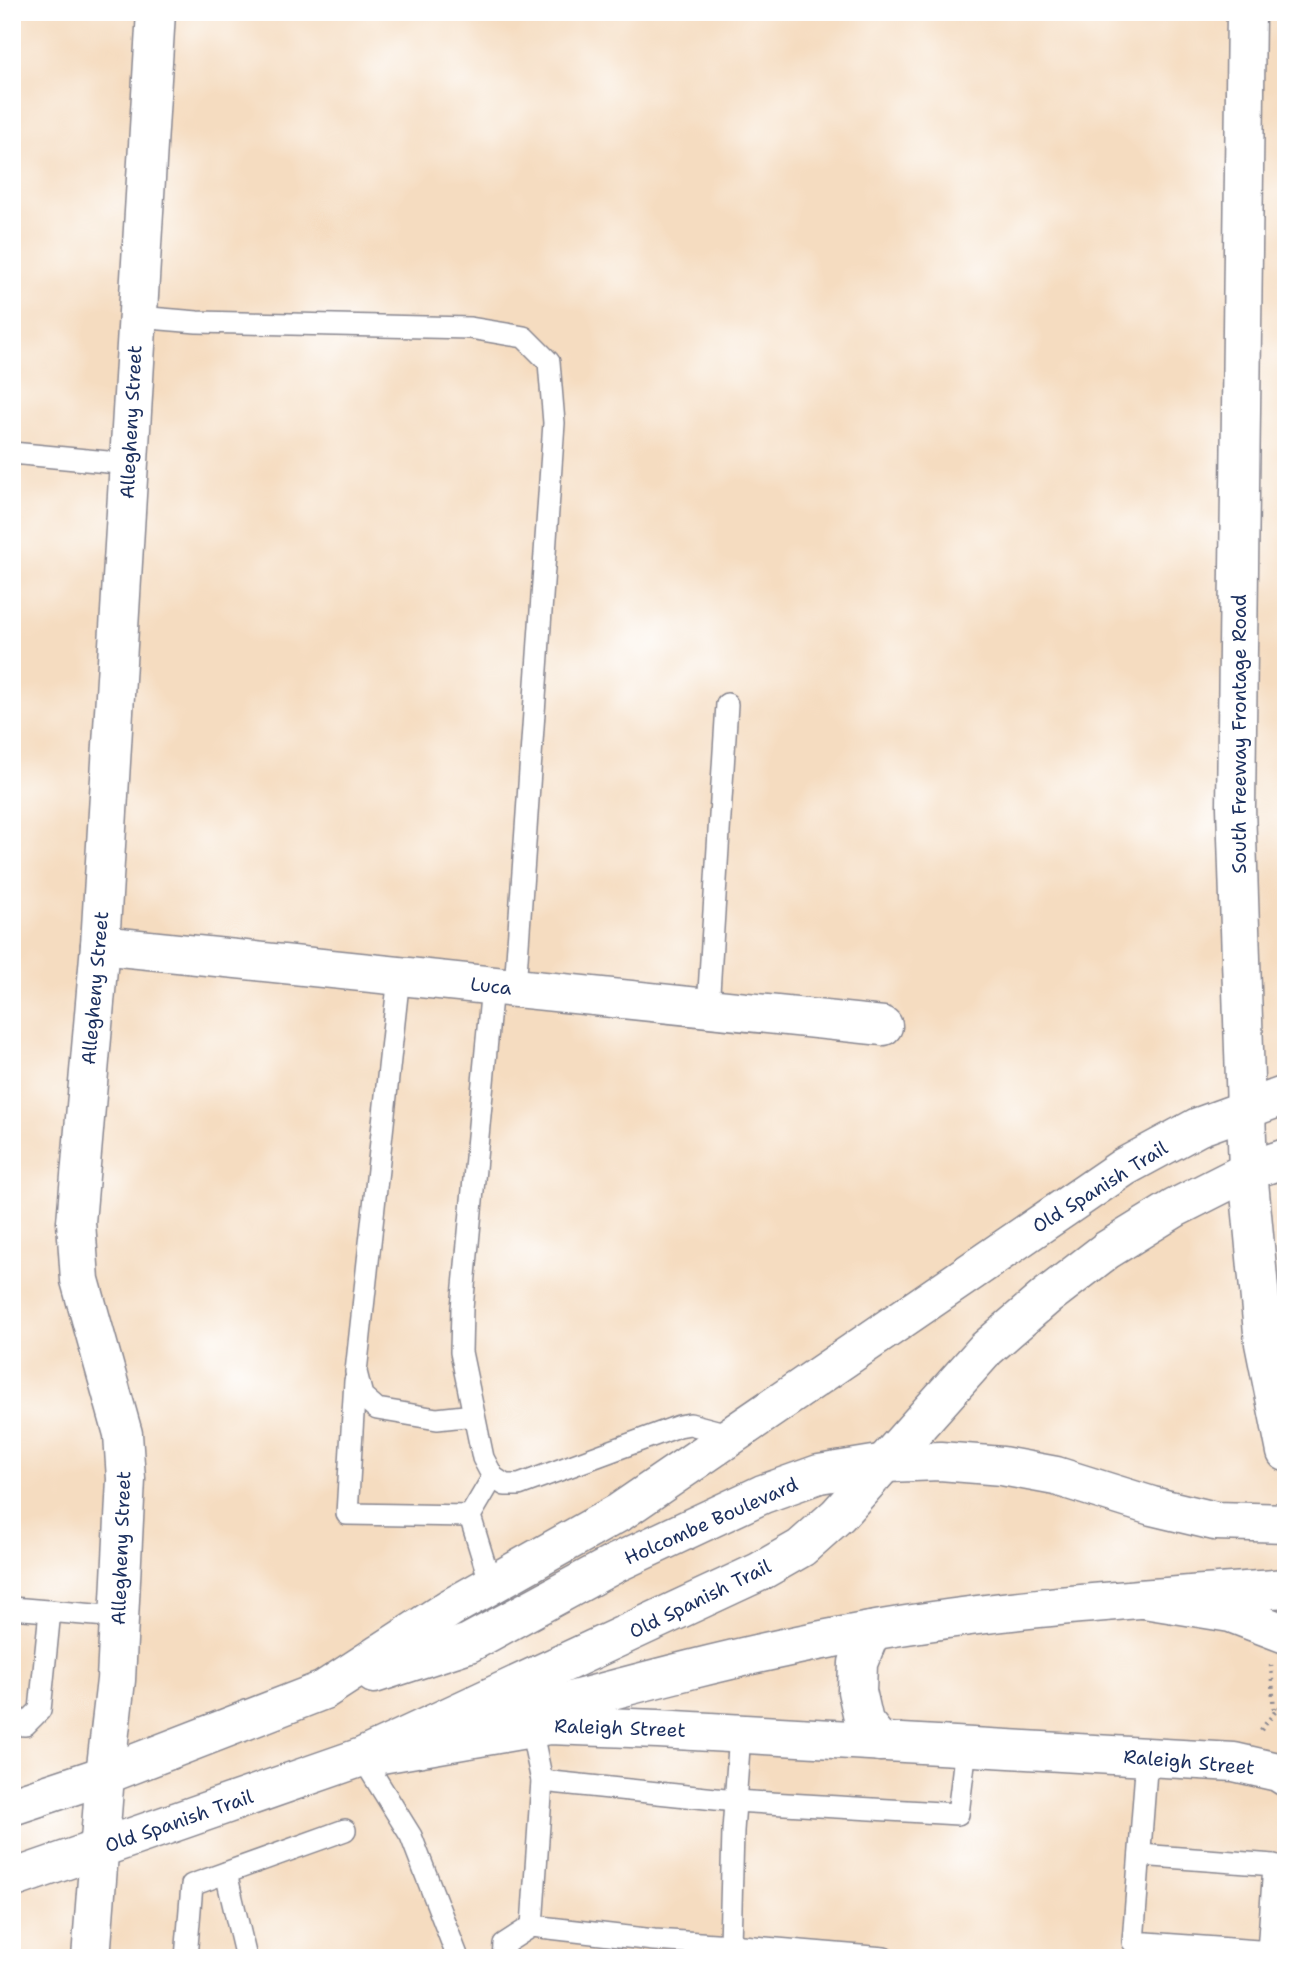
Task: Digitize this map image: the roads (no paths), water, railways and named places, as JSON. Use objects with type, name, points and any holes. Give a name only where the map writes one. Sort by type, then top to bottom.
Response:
[{"type":"main road","name":"Allegheny Street","points":[[91,1958],[105,1775],[115,1693],[126,1479],[123,1434],[80,1280],[76,1222],[100,945],[156,12]]},
{"type":"main road","name":"South Freeway Frontage Road","points":[[1246,12],[1236,807],[1248,1171],[1264,1343],[1286,1452]]},
{"type":"main road","name":"Luca","points":[[100,945],[883,1026]]},
{"type":"main road","name":"Old Spanish Trail","points":[[12,1806],[105,1775],[324,1690],[450,1608],[620,1512],[1124,1167],[1198,1127],[1286,1095]]},
{"type":"main road","name":"Old Spanish Trail","points":[[12,1880],[362,1757],[759,1572],[801,1548],[838,1515],[986,1349],[1046,1297],[1107,1250],[1175,1208],[1248,1171],[1286,1158]]},
{"type":"main road","name":"Holcombe Boulevard","points":[[324,1690],[469,1643],[616,1563],[763,1494],[819,1474],[886,1463],[940,1461],[1002,1466],[1056,1476],[1152,1506],[1215,1521],[1286,1523]]},
{"type":"main road","points":[[362,1757],[680,1672],[871,1631],[1026,1608],[1286,1588]]},
{"type":"main road","points":[[1144,1599],[1231,1613],[1278,1648]]},
{"type":"main road","points":[[871,1631],[858,1663],[857,1691],[864,1722],[880,1742]]},
{"type":"main road","name":"Raleigh Street","points":[[362,1757],[549,1725],[1234,1762],[1278,1772],[1286,1777]]},
{"type":"lane","points":[[138,317],[197,322],[470,328],[524,337],[549,362],[554,423],[503,987],[461,1308],[461,1352],[483,1458],[494,1477],[505,1485],[519,1485],[690,1424],[732,1435]]},
{"type":"lane","points":[[12,453],[129,464]]},
{"type":"lane","points":[[708,1008],[727,704]]},
{"type":"lane","points":[[399,976],[356,1372],[347,1514],[470,1516]]},
{"type":"lane","points":[[356,1372],[362,1396],[377,1409],[437,1419],[474,1415]]},
{"type":"lane","points":[[491,1585],[470,1516],[494,1477]]},
{"type":"lane","points":[[12,1608],[119,1616]]},
{"type":"lane","points":[[12,1724],[25,1725],[40,1710],[50,1611]]},
{"type":"lane","points":[[531,1728],[542,1781],[532,1926]]},
{"type":"lane","points":[[730,1945],[740,1734]]},
{"type":"lane","points":[[542,1781],[735,1801],[958,1814],[966,1746]]},
{"type":"lane","points":[[362,1757],[411,1836],[458,1958]]},
{"type":"lane","points":[[1140,1855],[1274,1865],[1277,1953],[1133,1942],[1147,1757]]},
{"type":"lane","points":[[186,1958],[192,1885],[345,1830]]},
{"type":"lane","points":[[226,1873],[246,1958]]},
{"type":"lane","points":[[503,1958],[504,1944],[532,1926],[653,1940],[884,1958]]}]
